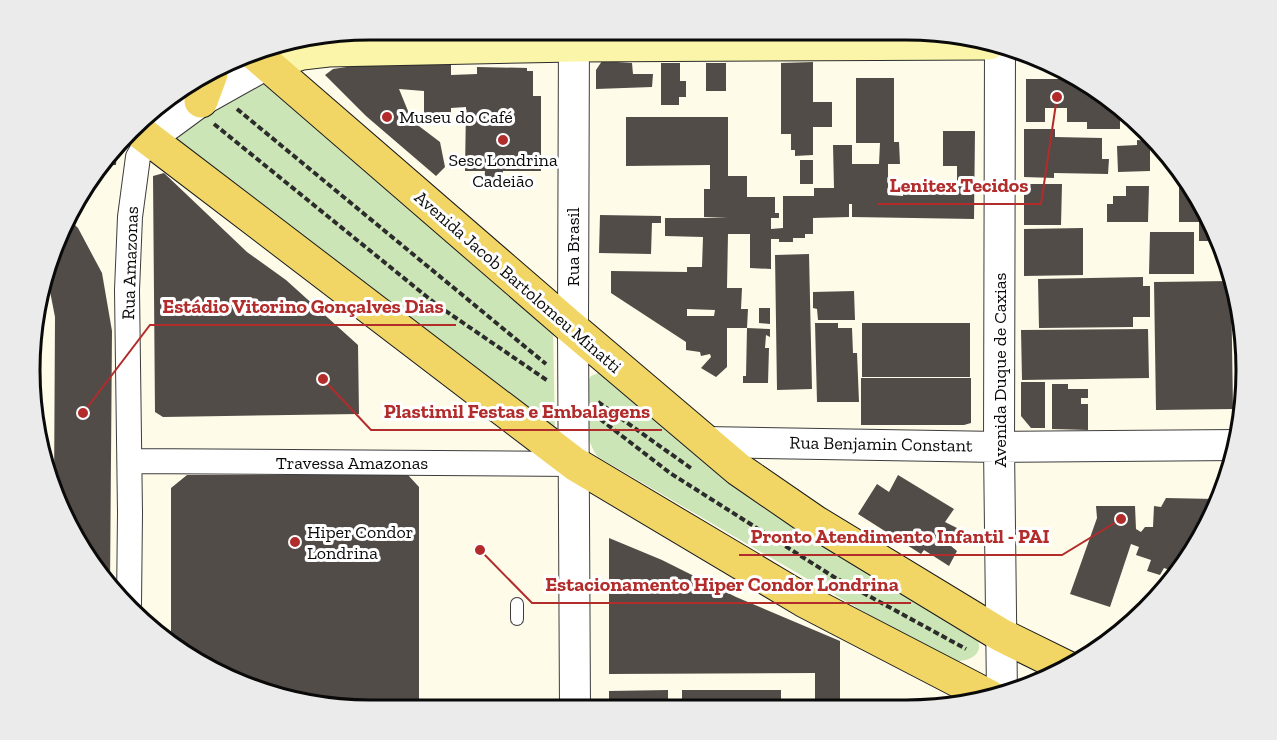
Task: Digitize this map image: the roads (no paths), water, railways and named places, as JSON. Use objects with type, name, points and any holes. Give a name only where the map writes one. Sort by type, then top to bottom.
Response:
[{"type":"main road","points":[[267,57],[328,50],[533,40]]},
{"type":"main road","points":[[740,40],[944,42]]},
{"type":"main road","name":"Avenida Jacob Bartolomeu Minatti","points":[[261,59],[738,469],[815,522],[1001,635],[1058,663]]},
{"type":"main road","points":[[142,135],[575,464],[805,601],[979,691]]},
{"type":"street","name":"Rua Brasil","points":[[574,40],[575,700]]},
{"type":"street","name":"Avenida Duque de Caxias","points":[[1000,54],[999,447],[1002,685]]},
{"type":"street","points":[[142,135],[206,88],[250,64]]},
{"type":"street","name":"Rua Amazonas","points":[[129,595],[130,461],[127,290],[130,218],[142,135]]},
{"type":"street","name":"Rua Benjamin Constant","points":[[705,442],[999,447],[1227,445]]},
{"type":"street","name":"Travessa Amazonas","points":[[130,461],[575,464]]},
{"type":"lane","points":[[517,604],[517,619]]},
{"type":"place","name":"Lenitex Tecidos","points":[[1057,97]]},
{"type":"place","name":"Museu do Café","points":[[387,117]]},
{"type":"place","name":"Sesc Londrina Cadeião","points":[[503,140]]},
{"type":"place","name":"Plastimil Festas e Embalagens","points":[[323,379]]},
{"type":"place","name":"Estádio Vitorino Gonçalves Dias","points":[[83,413]]},
{"type":"place","name":"Pronto Atendimento Infantil - PAI","points":[[1121,519]]},
{"type":"place","name":"Hiper Condor Londrina","points":[[295,542]]},
{"type":"place","name":"Estacionamento Hiper Condor Londrina","points":[[480,550]]}]
